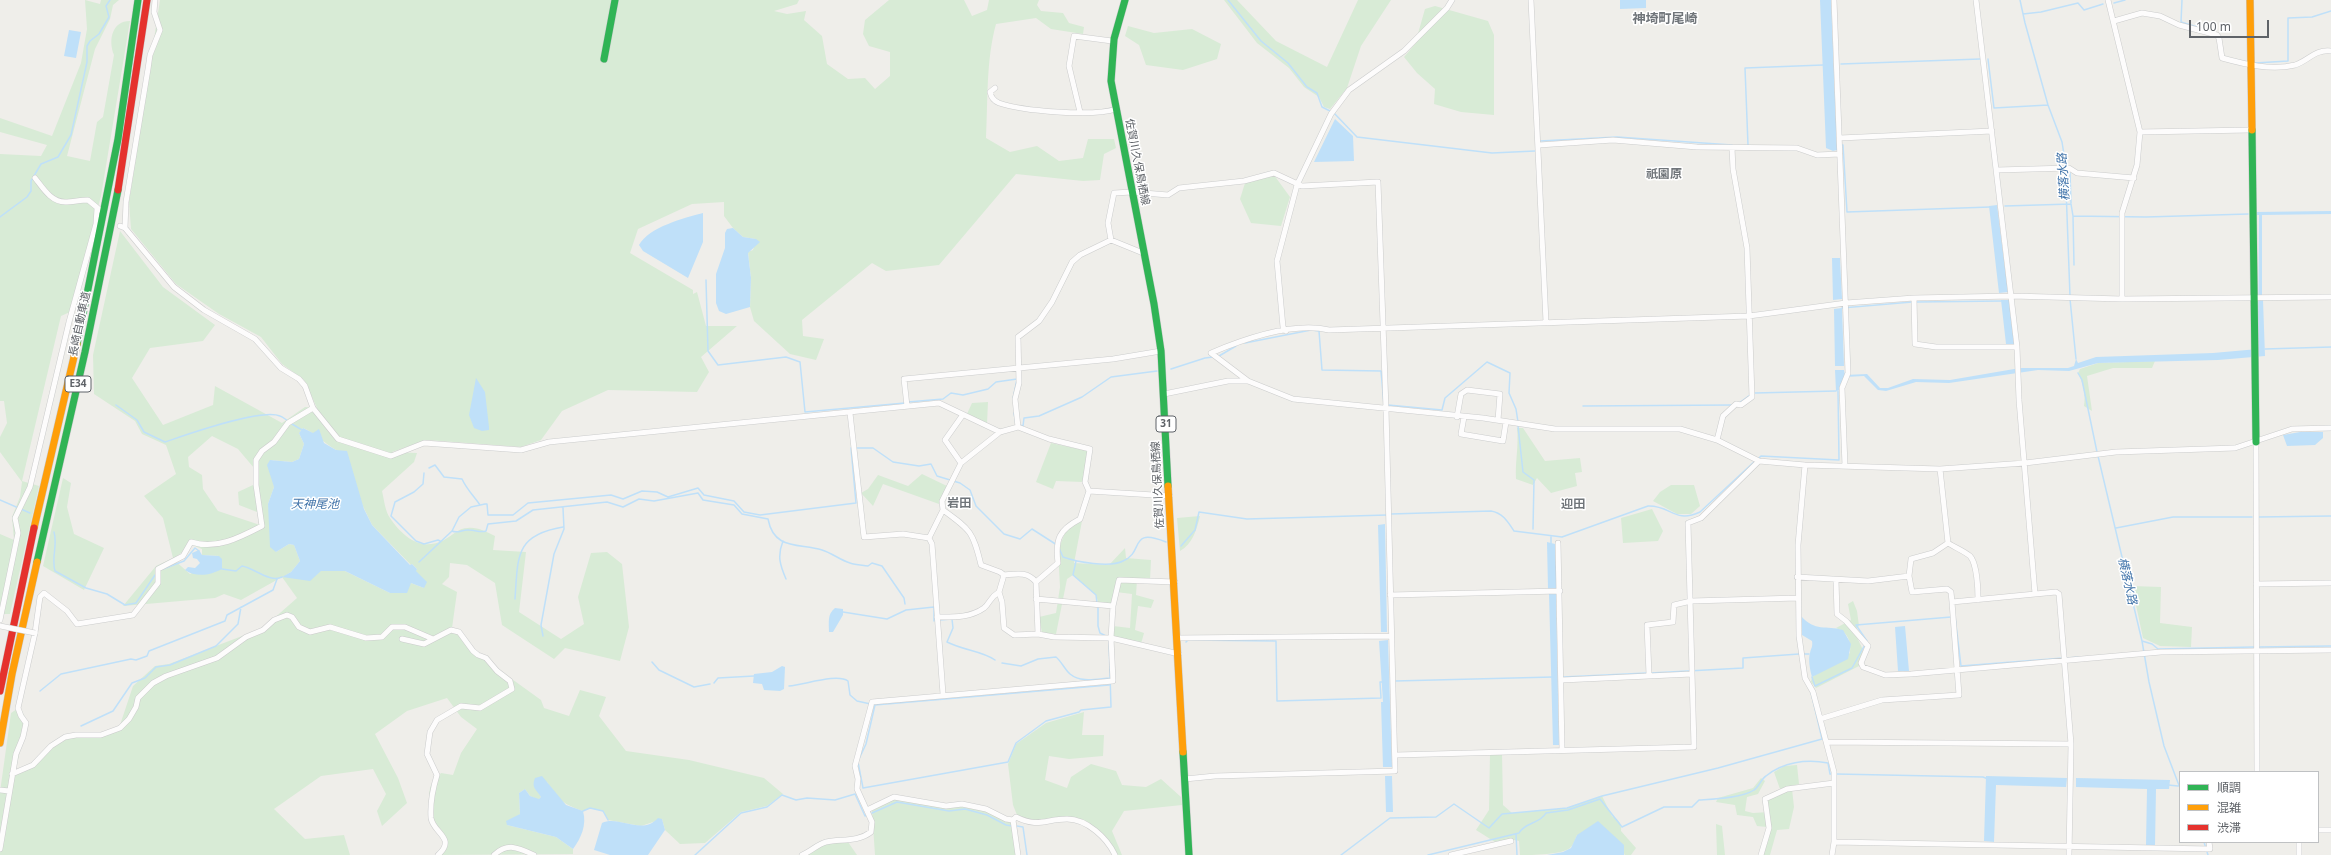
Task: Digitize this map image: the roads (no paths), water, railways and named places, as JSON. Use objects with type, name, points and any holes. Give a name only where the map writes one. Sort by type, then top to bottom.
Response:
[{"type":"main road","name":"長崎自動車道","points":[[0,691],[30,547],[70,378],[118,139],[138,0]]},
{"type":"main road","name":"長崎自動車道","points":[[0,743],[13,670],[98,293],[127,142],[147,0]]},
{"type":"main road","points":[[604,59],[615,0]]},
{"type":"main road","name":"佐賀川久保鳥栖線","points":[[1125,0],[1112,41],[1110,68],[1116,109],[1154,304],[1161,351],[1189,855]]},
{"type":"main road","points":[[2250,0],[2250,130],[2256,442]]},
{"type":"street","points":[[155,0],[154,12],[160,30],[150,55],[123,227],[174,288],[204,310],[255,339],[281,368],[299,379],[305,386],[313,408],[338,439],[391,456],[424,443],[521,450],[549,442],[850,412],[906,403],[938,403],[962,416],[1000,432]]},
{"type":"street","points":[[1286,331],[1283,327],[1277,261],[1297,184],[1332,112],[1349,90],[1404,51],[1447,8],[1452,0]]},
{"type":"street","points":[[1531,0],[1539,145],[1546,322]]},
{"type":"street","points":[[1834,0],[1848,376],[1842,388],[1846,466]]},
{"type":"street","points":[[1976,0],[2017,347],[2017,370],[2034,594]]},
{"type":"street","points":[[2108,0],[2140,132],[2140,151],[2134,178],[2122,215],[2122,299]]},
{"type":"street","points":[[2114,21],[2142,13],[2160,16],[2179,25],[2217,35],[2219,38],[2222,58],[2250,66],[2294,65],[2319,52],[2331,51]]},
{"type":"street","points":[[1080,112],[1069,66],[1074,36],[1112,41]]},
{"type":"street","points":[[995,88],[990,92],[992,98],[998,103],[1040,110],[1080,112],[1116,109]]},
{"type":"street","points":[[2140,132],[2250,130]]},
{"type":"street","points":[[1840,143],[1992,132]]},
{"type":"street","points":[[1539,145],[1613,140],[1697,147],[1797,148],[1817,155],[1840,154]]},
{"type":"street","points":[[1717,440],[1724,416],[1736,404],[1741,405],[1752,397],[1747,248],[1733,169],[1732,148]]},
{"type":"street","points":[[1997,170],[2069,168],[2077,173],[2134,178]]},
{"type":"street","points":[[1111,240],[1108,223],[1114,193],[1132,192],[1168,195],[1179,188],[1244,180],[1274,173],[1297,184],[1378,182],[1384,328],[1391,636],[1396,755],[1395,771],[1215,776],[1185,779]]},
{"type":"street","points":[[0,620],[18,533],[15,518],[30,487],[69,322],[96,224],[98,210],[94,204],[88,200],[65,202],[57,200],[49,195],[35,178]]},
{"type":"street","points":[[1018,425],[1015,399],[1019,383],[1018,337],[1039,321],[1052,302],[1072,262],[1080,255],[1111,240],[1143,253]]},
{"type":"street","points":[[2331,297],[2075,299],[2012,296],[1914,298],[1846,303],[1749,316],[1329,330],[1313,326],[1241,340],[1211,353],[1248,382],[1293,399],[1498,420],[1555,429],[1680,429],[1717,440],[1757,460],[1805,465],[1940,469],[2025,463],[2102,454],[2235,448],[2292,430],[2331,428]]},
{"type":"street","points":[[1914,298],[1915,344],[1936,347],[2017,347]]},
{"type":"street","points":[[906,403],[904,379],[1113,359],[1161,351]]},
{"type":"street","points":[[1164,394],[1228,381],[1248,382]]},
{"type":"street","points":[[1457,417],[1461,394],[1467,390],[1500,394],[1498,420]]},
{"type":"street","points":[[0,849],[8,791],[16,754],[23,737],[26,723],[18,708],[36,633],[40,596],[44,593],[67,611],[77,624],[133,614],[158,583],[158,569],[183,556],[191,542],[204,546],[230,542],[262,526],[256,485],[256,460],[262,451],[274,442],[288,423],[313,408]]},
{"type":"street","points":[[850,412],[864,537],[903,534],[929,538]]},
{"type":"street","points":[[961,463],[946,440],[962,416]]},
{"type":"street","points":[[1464,417],[1461,434],[1503,441],[1506,422]]},
{"type":"street","points":[[929,538],[943,510],[942,502],[949,485],[961,463],[1000,432],[1018,425],[1049,439],[1090,450],[1085,482],[1089,491],[1080,519],[1065,527],[1056,548],[1058,563],[1036,582]]},
{"type":"street","points":[[2256,442],[2257,771]]},
{"type":"street","points":[[1396,755],[1562,749],[1694,747],[1688,523],[1700,518],[1757,460]]},
{"type":"street","points":[[1805,465],[1797,577],[1801,654],[1805,678],[1812,690],[1834,777],[1834,842],[1832,855]]},
{"type":"street","points":[[1940,469],[1948,543]]},
{"type":"street","points":[[1089,491],[1170,496]]},
{"type":"street","points":[[943,510],[967,527],[974,539],[981,565],[1004,575],[1023,574],[1032,578],[1036,582],[1038,634]]},
{"type":"street","points":[[929,538],[932,544],[943,694]]},
{"type":"street","points":[[1558,543],[1562,677],[1562,749]]},
{"type":"street","points":[[1820,719],[1882,700],[1959,695],[1951,592],[1947,589],[1912,592],[1910,576],[1911,559],[1933,553],[1948,543]]},
{"type":"street","points":[[1948,543],[1969,556],[1972,560],[1977,579],[1978,600]]},
{"type":"street","points":[[1004,575],[999,592],[1002,602],[1004,628],[1014,635],[1038,634],[1054,637],[1111,641],[1179,654]]},
{"type":"street","points":[[1797,577],[1868,581],[1910,576]]},
{"type":"street","points":[[802,855],[825,842],[866,836],[871,832],[872,822],[858,789],[858,779],[855,766],[871,704],[943,694],[1111,681],[1113,606],[1119,580],[1175,582]]},
{"type":"street","points":[[1836,580],[1837,614],[1846,621],[1866,644],[1861,662],[1863,667],[1884,675],[1957,671],[2066,659],[2149,655],[2161,652],[2331,650]]},
{"type":"street","points":[[2256,584],[2331,583]]},
{"type":"street","points":[[1390,595],[1560,591]]},
{"type":"street","points":[[937,617],[964,617],[985,607],[991,596],[999,592]]},
{"type":"street","points":[[1952,602],[2056,592],[2059,594],[2066,659],[2071,744],[2069,855]]},
{"type":"street","points":[[1649,673],[1647,625],[1673,622],[1674,605],[1691,601],[1798,598]]},
{"type":"street","points":[[1036,599],[1096,606],[1113,606]]},
{"type":"street","points":[[12,774],[33,765],[51,746],[66,737],[76,735],[101,735],[120,728],[129,719],[136,707],[138,698],[153,683],[166,676],[217,658],[246,637],[263,630],[274,620],[287,615],[292,617],[299,627],[310,632],[330,627],[366,638],[382,637],[392,627],[405,627],[433,639]]},
{"type":"street","points":[[0,626],[36,633]]},
{"type":"street","points":[[402,639],[424,644],[451,630],[459,632],[478,656],[486,658],[497,671],[510,681],[512,689],[480,708],[457,708],[437,720],[430,732],[427,754],[437,775],[433,788],[431,818],[433,825],[443,834],[445,842],[442,851],[438,855]]},
{"type":"street","points":[[1178,638],[1391,636]]},
{"type":"street","points":[[1562,677],[1649,673],[1692,674]]},
{"type":"street","points":[[1826,742],[2071,744]]},
{"type":"street","points":[[1761,855],[1769,828],[1765,799],[1787,788],[1834,777]]},
{"type":"street","points":[[0,790],[8,791]]},
{"type":"street","points":[[867,810],[894,797],[946,806],[970,806],[986,809],[1006,819],[1013,820],[1016,817],[1027,823],[1040,824],[1066,819],[1076,820],[1100,834],[1110,845],[1115,855]]},
{"type":"street","points":[[1013,820],[1018,855]]},
{"type":"street","points":[[2319,830],[2331,830]]},
{"type":"street","points":[[1451,855],[1511,841]]},
{"type":"street","points":[[1834,842],[2210,849],[2209,843]]},
{"type":"street","points":[[2299,843],[2299,855]]},
{"type":"street","points":[[494,855],[509,846],[534,855]]},
{"type":"water","points":[[1620,0],[1646,0],[1646,8],[1620,9]]},
{"type":"water","points":[[1820,0],[1831,0],[1837,150],[1833,151],[1826,148]]},
{"type":"water","points":[[69,30],[81,32],[76,58],[64,56]]},
{"type":"water","points":[[1335,119],[1353,136],[1354,161],[1314,162]]},
{"type":"water","points":[[1997,205],[2008,292],[1999,293],[1989,206]]},
{"type":"water","points":[[2331,211],[2331,214],[2262,215],[2262,299],[2265,356],[2218,360],[2098,363],[2069,371],[2038,370],[1949,383],[1916,382],[1886,391],[1878,390],[1864,376],[1845,377],[1840,385],[1840,390],[1836,391],[1835,370],[1844,370],[1845,375],[1867,374],[1880,388],[1888,388],[1913,379],[1950,380],[2020,368],[2068,368],[2074,366],[2076,359],[2078,363],[2096,357],[2213,353],[2258,349],[2259,215],[2256,215],[2256,212]]},
{"type":"water","points":[[703,213],[703,242],[688,278],[643,251],[639,245],[651,233],[659,228]]},
{"type":"water","points":[[733,228],[743,237],[756,239],[760,242],[748,253],[751,278],[750,307],[726,314],[719,311],[716,303],[716,274],[725,248],[725,233],[727,229]]},
{"type":"water","points":[[1832,258],[1840,258],[1842,299],[1833,300]]},
{"type":"water","points":[[2001,300],[2009,300],[2014,344],[2006,344]]},
{"type":"water","points":[[1842,308],[1844,366],[1835,366],[1834,309]]},
{"type":"water","points":[[476,378],[485,392],[489,430],[482,431],[474,428],[469,415]]},
{"type":"water","name":"天神尾池","points":[[303,428],[313,433],[319,429],[324,443],[336,450],[347,451],[364,509],[372,525],[410,565],[412,564],[417,569],[416,571],[427,582],[424,588],[411,583],[407,593],[390,593],[345,571],[321,571],[310,581],[282,577],[291,572],[300,561],[294,545],[289,544],[276,552],[270,547],[268,504],[274,487],[267,465],[270,460],[292,462],[299,459],[304,444],[299,433]]},
{"type":"water","points":[[2300,432],[2323,432],[2323,438],[2315,445],[2287,446],[2283,435]]},
{"type":"water","points":[[1385,524],[1387,632],[1381,632],[1378,525]]},
{"type":"water","points":[[1547,542],[1555,544],[1557,589],[1548,589]]},
{"type":"water","points":[[199,550],[202,555],[219,556],[222,559],[222,569],[204,575],[194,574],[185,570],[188,567],[195,568],[200,563],[197,559],[193,558],[192,553]]},
{"type":"water","points":[[1556,593],[1559,745],[1553,745],[1549,594]]},
{"type":"water","points":[[835,608],[843,609],[843,615],[833,632],[829,632],[830,616],[832,610]]},
{"type":"water","points":[[1801,616],[1806,621],[1816,626],[1843,630],[1851,644],[1848,659],[1812,677],[1809,658],[1812,641],[1802,635]]},
{"type":"water","points":[[1905,626],[1909,671],[1898,671],[1895,627]]},
{"type":"water","points":[[1388,640],[1392,767],[1383,767],[1381,702],[1383,702],[1379,641]]},
{"type":"water","points":[[782,666],[785,667],[784,689],[780,691],[764,690],[762,684],[753,683],[754,674],[772,672]]},
{"type":"water","points":[[542,776],[566,805],[583,811],[584,826],[573,849],[556,837],[507,825],[506,821],[520,814],[519,793],[525,789],[530,796],[539,799],[541,797],[534,784],[535,778]]},
{"type":"water","points":[[1385,776],[1392,776],[1393,812],[1386,812]]},
{"type":"water","points":[[1986,776],[2067,778],[2066,787],[1996,785],[1994,842],[1984,841]]},
{"type":"water","points":[[2076,778],[2170,780],[2169,789],[2156,789],[2155,845],[2146,845],[2147,789],[2076,787]]},
{"type":"water","points":[[658,818],[662,819],[665,830],[648,855],[610,855],[594,850],[602,823],[616,821],[645,825],[652,823]]},
{"type":"water","points":[[1598,821],[1624,845],[1624,855],[1547,855],[1563,852],[1571,848],[1577,835]]},
{"type":"waterway","points":[[0,217],[27,197],[31,191],[31,181],[41,164],[58,157],[71,135],[87,62],[87,46],[90,41],[99,34],[109,17],[106,6],[110,0]]},
{"type":"waterway","points":[[1228,0],[1261,41],[1288,63],[1307,87],[1317,93],[1322,107],[1330,111]]},
{"type":"waterway","name":"横落水路","points":[[2020,0],[2048,105],[2062,142],[2065,161],[2070,296]]},
{"type":"waterway","points":[[2114,3],[2125,0]]},
{"type":"waterway","points":[[2182,0],[2181,22],[2204,29]]},
{"type":"waterway","points":[[2023,14],[2041,12],[2078,3],[2084,10],[2103,4]]},
{"type":"waterway","points":[[2255,63],[2288,61],[2288,18],[2312,17],[2331,11]]},
{"type":"waterway","points":[[1841,64],[1980,59]]},
{"type":"waterway","points":[[1988,59],[1994,108],[2048,105]]},
{"type":"waterway","points":[[1748,145],[1745,68],[1823,65]]},
{"type":"waterway","points":[[1334,113],[1357,137],[1492,153],[1535,151]]},
{"type":"waterway","points":[[1540,141],[1617,137],[1732,145]]},
{"type":"waterway","points":[[1837,145],[1843,145],[1847,212],[1990,207]]},
{"type":"waterway","points":[[2070,173],[2071,203]]},
{"type":"waterway","points":[[2005,206],[2071,204],[2073,216],[2146,217],[2248,214]]},
{"type":"waterway","points":[[2073,216],[2074,265]]},
{"type":"waterway","points":[[706,280],[708,351],[718,365],[786,357],[800,362],[805,412],[905,403]]},
{"type":"waterway","name":"横落水路","points":[[2070,299],[2076,359]]},
{"type":"waterway","points":[[1916,302],[2002,301]]},
{"type":"waterway","points":[[1842,308],[1912,302]]},
{"type":"waterway","points":[[1245,343],[1311,330],[1319,331],[1322,370],[1381,371],[1384,405]]},
{"type":"waterway","points":[[1219,356],[1236,346]]},
{"type":"waterway","points":[[2265,349],[2331,347]]},
{"type":"waterway","points":[[1171,369],[1205,358],[1213,357]]},
{"type":"waterway","points":[[1388,405],[1442,410],[1445,398],[1487,362],[1510,373],[1509,393],[1516,409],[1518,422]]},
{"type":"waterway","points":[[1020,425],[1023,426],[1024,418],[1039,416],[1082,397],[1111,377],[1157,371]]},
{"type":"waterway","name":"横落水路","points":[[2078,373],[2082,380],[2097,452]]},
{"type":"waterway","points":[[908,402],[943,399],[951,393],[963,395],[988,389],[996,382],[1017,379],[1013,399]]},
{"type":"waterway","points":[[1755,393],[1836,391]]},
{"type":"waterway","points":[[1758,459],[1761,456],[1839,460],[1838,391]]},
{"type":"waterway","points":[[1739,403],[1750,395]]},
{"type":"waterway","points":[[116,405],[137,420],[144,432],[165,442],[223,423],[257,416],[280,416],[288,421]]},
{"type":"waterway","points":[[1583,406],[1733,405]]},
{"type":"waterway","points":[[1014,413],[1016,424]]},
{"type":"waterway","points":[[292,424],[302,430]]},
{"type":"waterway","points":[[1518,426],[1523,472],[1534,480],[1533,529]]},
{"type":"waterway","points":[[419,562],[452,531],[459,517],[471,507],[485,504],[487,504],[488,515],[513,515],[528,503],[611,495],[623,499],[642,491],[657,492],[668,497],[698,488],[704,495],[734,501],[744,512],[760,515],[856,503],[851,448],[853,448]]},
{"type":"waterway","points":[[856,448],[873,448],[893,462],[919,466],[931,464],[937,476],[960,483],[970,490],[976,506],[1004,534],[1020,539],[1032,529],[1057,545]]},
{"type":"waterway","name":"横落水路","points":[[2098,456],[2142,641],[2149,682],[2164,746],[2179,785]]},
{"type":"waterway","points":[[1391,514],[1491,511],[1502,516],[1514,531],[1562,537],[1648,506],[1656,506],[1684,516],[1700,512],[1755,461]]},
{"type":"waterway","points":[[429,468],[435,465],[444,477],[462,479],[468,490],[480,505]]},
{"type":"waterway","points":[[424,473],[423,484],[414,492],[395,502],[391,516],[416,541],[424,544],[438,540],[440,541]]},
{"type":"waterway","points":[[452,531],[486,531],[488,524],[516,521],[533,510],[607,502],[623,507],[639,499],[654,501],[698,493],[703,500],[734,505],[742,514],[768,519],[771,529],[776,536],[789,544],[822,550],[852,564],[868,566],[872,563],[882,566],[904,598],[905,604]]},
{"type":"waterway","points":[[0,500],[30,513]]},
{"type":"waterway","points":[[543,636],[541,625],[554,554],[564,529],[563,508]]},
{"type":"waterway","points":[[1181,546],[1195,530],[1199,512],[1247,519],[1387,515]]},
{"type":"waterway","points":[[2259,517],[2331,516]]},
{"type":"waterway","points":[[2116,528],[2173,517],[2252,517]]},
{"type":"waterway","points":[[515,599],[517,571],[522,550],[528,542],[536,536],[547,531],[563,527]]},
{"type":"waterway","points":[[54,532],[55,571],[86,588],[107,594],[125,605],[136,603],[155,575]]},
{"type":"waterway","points":[[1059,548],[1063,557],[1076,561],[1110,564],[1123,561],[1130,557],[1138,542],[1146,537],[1166,542]]},
{"type":"waterway","points":[[1551,537],[1551,543]]},
{"type":"waterway","points":[[783,541],[780,551],[780,560],[786,579]]},
{"type":"waterway","points":[[163,569],[184,561],[195,548],[199,551]]},
{"type":"waterway","points":[[1076,561],[1073,575],[1096,595],[1097,603]]},
{"type":"waterway","points":[[222,569],[236,571],[242,566],[267,577],[282,577]]},
{"type":"waterway","points":[[40,691],[61,674],[131,659],[136,660],[147,656],[149,651],[225,621],[227,615],[273,590],[277,579]]},
{"type":"waterway","points":[[1098,606],[1098,626],[1100,633],[1106,636]]},
{"type":"waterway","points":[[81,726],[113,711],[132,683],[145,678],[156,667],[170,665],[216,646],[238,624],[241,607]]},
{"type":"waterway","points":[[843,612],[887,619],[906,610],[934,607],[934,621]]},
{"type":"waterway","points":[[1955,616],[1961,666],[2063,658]]},
{"type":"waterway","points":[[1812,677],[1815,686],[1852,668],[1867,641],[1856,625],[1951,617]]},
{"type":"waterway","points":[[940,620],[952,619],[953,628],[947,642],[995,660]]},
{"type":"waterway","points":[[1186,642],[1188,640],[1276,641],[1277,701],[1381,698],[1380,682],[1383,682]]},
{"type":"waterway","points":[[858,762],[863,788],[1008,762],[1016,743],[1046,721],[1079,712],[1081,710],[1111,707],[1109,641]]},
{"type":"waterway","points":[[2142,641],[2152,644],[2158,649],[2254,647]]},
{"type":"waterway","points":[[2258,647],[2331,646]]},
{"type":"waterway","points":[[1651,673],[1743,668],[1743,658],[1799,654]]},
{"type":"waterway","points":[[1803,654],[1809,654]]},
{"type":"waterway","points":[[1002,663],[1021,666],[1038,659],[1056,657],[1068,673],[1079,679],[1089,680],[1110,678]]},
{"type":"waterway","points":[[2066,658],[2081,657]]},
{"type":"waterway","points":[[652,662],[659,670],[694,687],[710,684]]},
{"type":"waterway","points":[[1563,677],[1647,673]]},
{"type":"waterway","points":[[714,683],[718,678],[754,676]]},
{"type":"waterway","points":[[1395,681],[1553,677]]},
{"type":"waterway","points":[[789,686],[820,680],[836,678],[843,679],[848,681],[850,695],[857,701],[875,705],[1109,685]]},
{"type":"waterway","points":[[1341,855],[1390,818],[1436,817],[1454,804],[1489,828],[1502,814],[1567,808],[1602,796],[1718,768],[1822,739],[1811,692]]},
{"type":"waterway","points":[[859,759],[866,744],[875,705]]},
{"type":"waterway","points":[[1428,855],[1519,833],[1522,829],[1540,819],[1546,813],[1568,810],[1600,799],[1622,827],[1664,807],[1692,807],[1699,800],[1727,798],[1749,793],[1756,789],[1766,776],[1787,765],[1811,761],[1828,763],[1830,774],[1832,774]]},
{"type":"waterway","points":[[1836,774],[1983,777],[1988,779]]},
{"type":"waterway","points":[[2168,785],[2178,786]]},
{"type":"waterway","points":[[695,855],[741,813],[767,807],[782,795],[796,800],[807,798],[835,800],[855,794],[865,816],[867,815]]},
{"type":"waterway","points":[[872,813],[897,802],[949,811],[965,809],[987,815],[1006,825],[1012,826]]},
{"type":"waterway","points":[[583,811],[590,808],[603,811],[608,820]]},
{"type":"waterway","points":[[1017,826],[1023,827],[1027,855]]},
{"type":"waterway","points":[[1516,834],[1517,855]]},
{"type":"waterway","name":"横落水路","points":[[2204,843],[2208,855]]},
{"type":"district","name":"神埼町尾崎","points":[[1665,19]]},
{"type":"district","name":"祇園原","points":[[1664,175]]},
{"type":"district","name":"岩田","points":[[959,504]]},
{"type":"district","name":"迎田","points":[[1573,505]]}]
